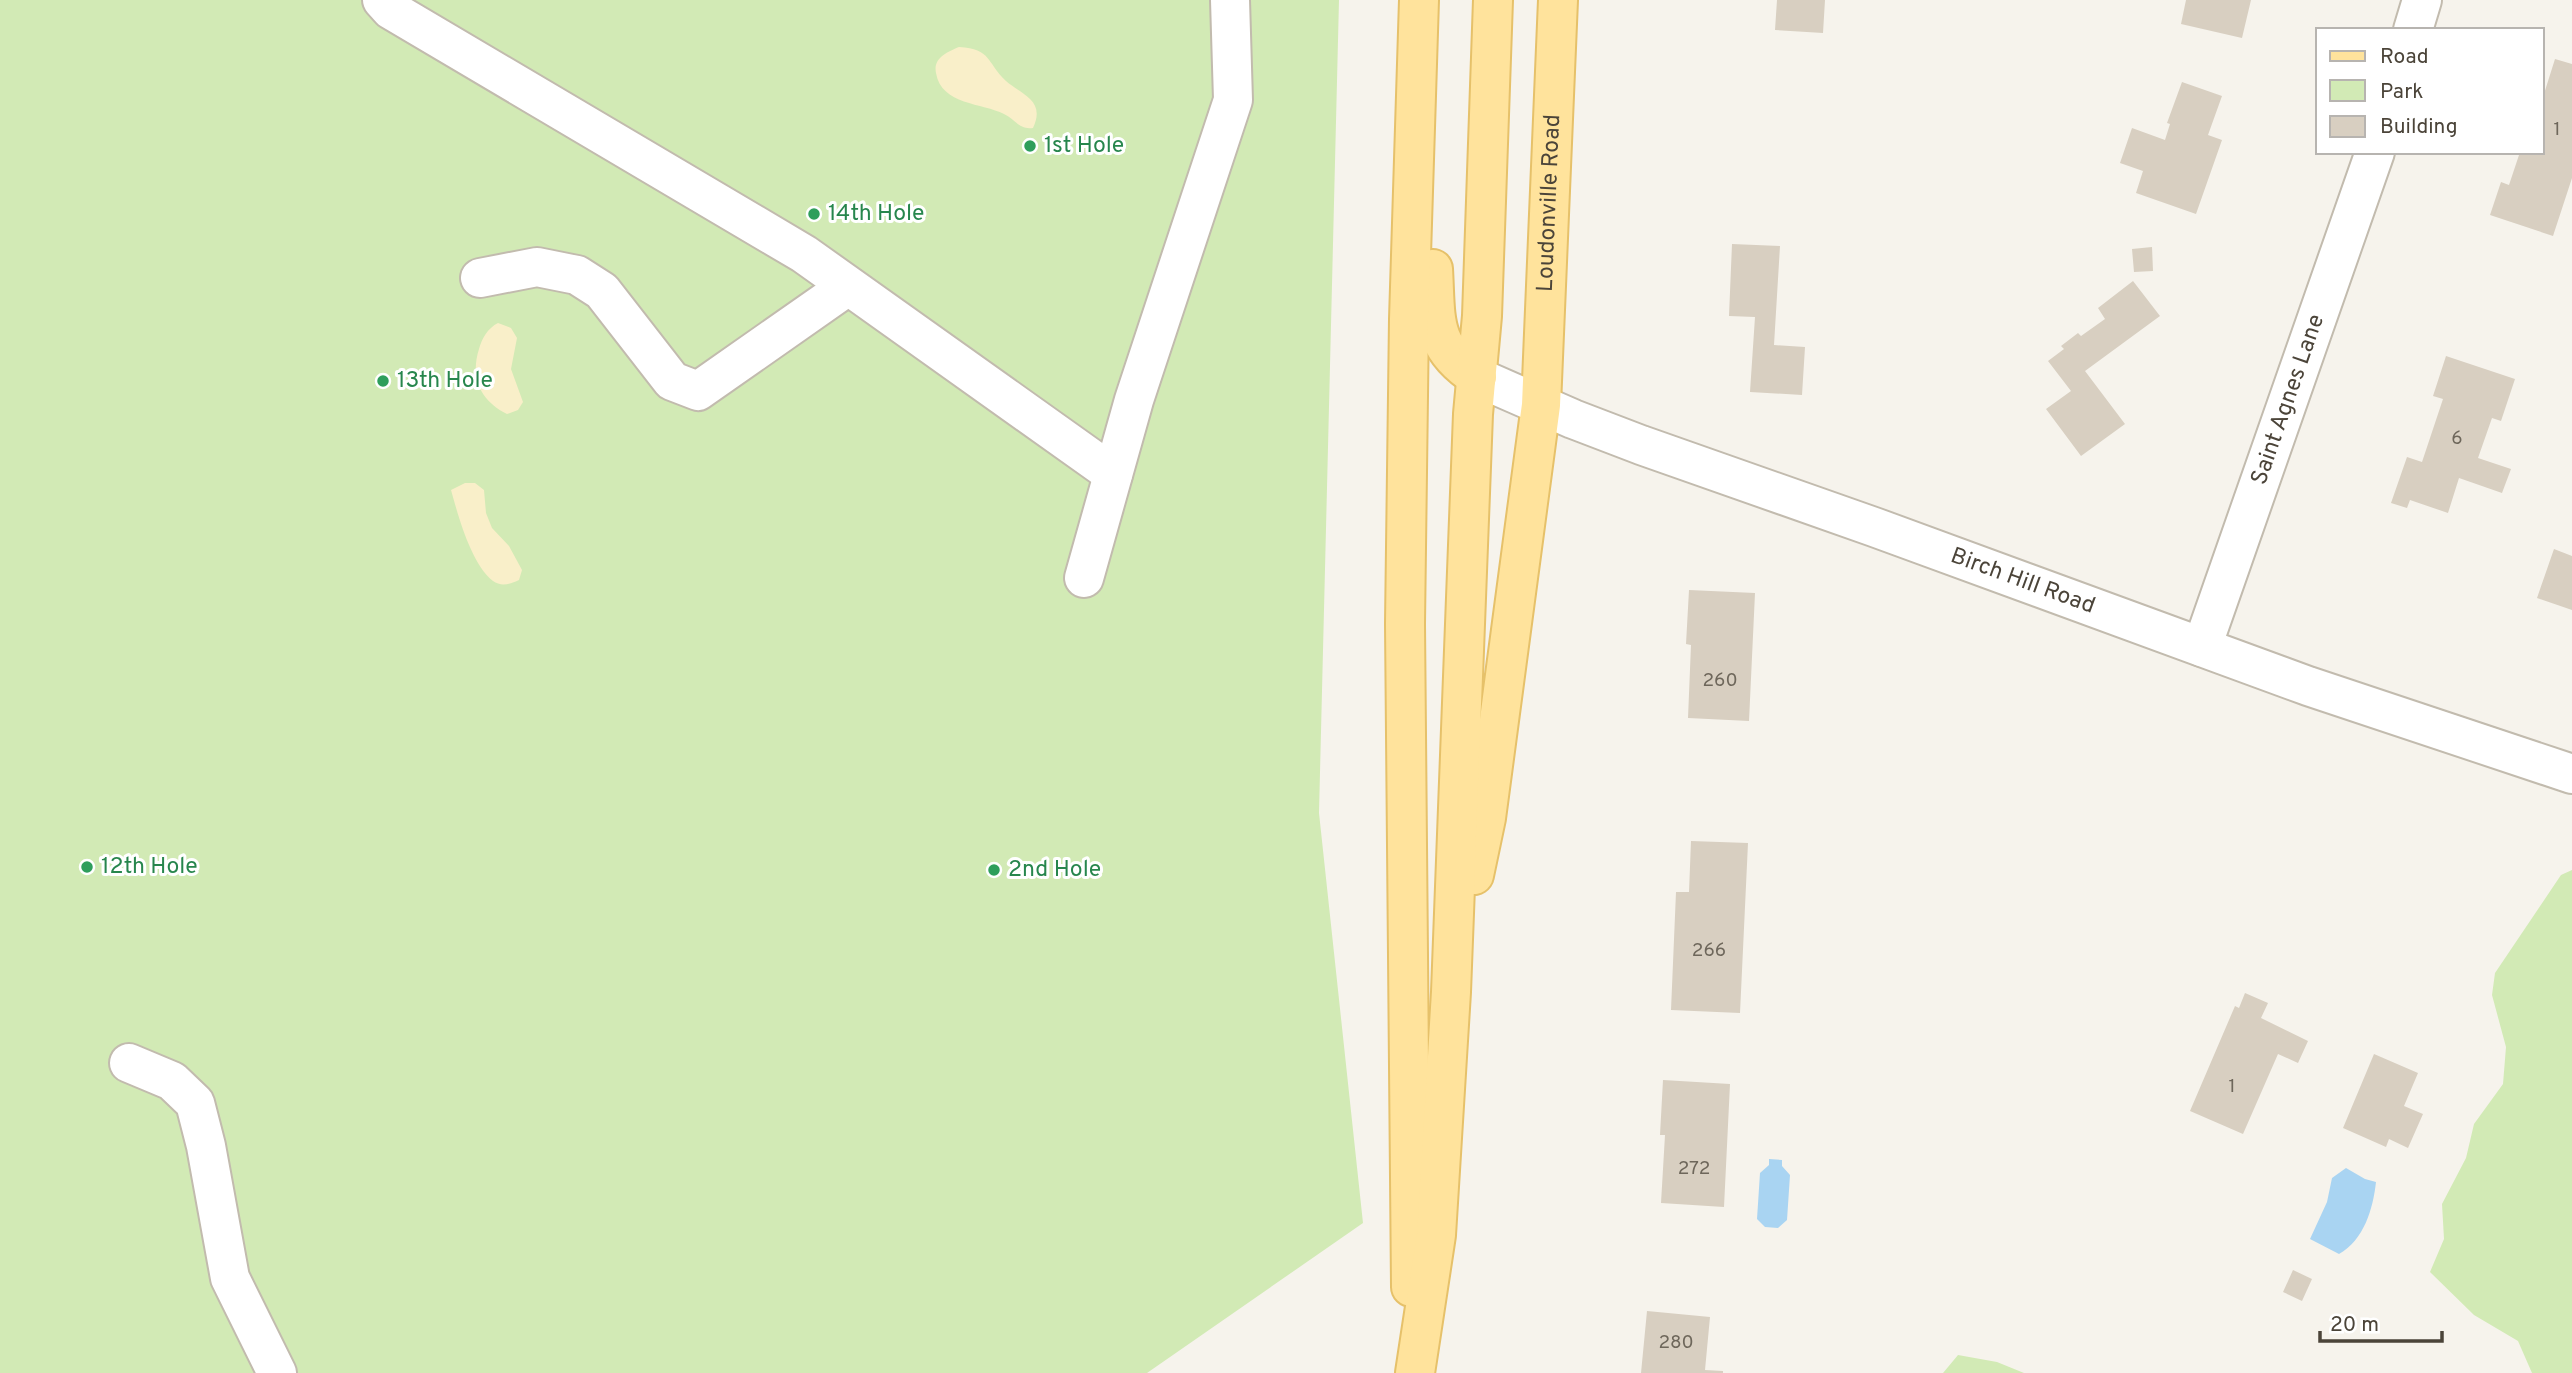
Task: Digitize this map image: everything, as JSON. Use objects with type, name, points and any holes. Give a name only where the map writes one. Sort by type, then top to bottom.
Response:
[{"type":"main road","points":[[1415,1373],[1436,1235],[1451,992],[1476,377],[1482,316],[1493,0]]},
{"type":"main road","name":"Loudonville Road","points":[[1451,992],[1486,818],[1541,405],[1558,0]]},
{"type":"main road","points":[[1419,16],[1436,325],[1450,356],[1476,377]]},
{"type":"main road","points":[[1415,1373],[1409,1233],[1405,637],[1409,318],[1419,16]]},
{"type":"street","points":[[382,0],[391,10],[804,254],[1113,474]]},
{"type":"street","points":[[1084,578],[1134,400],[1233,100],[1230,0]]},
{"type":"street","points":[[2414,28],[2422,0]]},
{"type":"street","name":"Saint Agnes Lane","points":[[2202,647],[2374,154]]},
{"type":"street","points":[[480,278],[537,267],[577,275],[602,291],[671,381],[698,391],[848,286]]},
{"type":"street","name":"Birch Hill Road","points":[[1476,377],[1641,444],[2322,690],[2572,774]]},
{"type":"street","points":[[129,1063],[172,1080],[195,1103],[206,1146],[230,1278],[277,1373]]},
{"type":"green space","points":[[0,0],[1339,0],[1319,813],[1363,1223],[1147,1373],[0,1373]]},
{"type":"green space","points":[[2572,870],[2572,1373],[2532,1373],[2518,1341],[2474,1315],[2430,1272],[2444,1239],[2442,1204],[2466,1158],[2474,1124],[2503,1084],[2506,1047],[2492,995],[2495,973],[2561,875]]},
{"type":"green space","points":[[1958,1355],[1997,1362],[2024,1373],[1943,1373]]},
{"type":"sand","points":[[959,47],[977,50],[983,54],[1006,81],[1030,99],[1037,111],[1033,128],[1021,126],[1004,114],[964,101],[946,91],[939,83],[937,63],[946,53]]},
{"type":"sand","points":[[498,323],[511,328],[517,338],[511,369],[523,402],[518,410],[507,414],[484,395],[476,369],[482,341],[488,331]]},
{"type":"sand","points":[[465,483],[475,483],[484,490],[486,513],[492,528],[509,546],[522,570],[519,580],[506,584],[496,583],[478,563],[466,538],[451,490]]},
{"type":"water","points":[[1769,1159],[1782,1160],[1782,1166],[1790,1175],[1787,1220],[1778,1228],[1765,1227],[1757,1219],[1760,1173],[1769,1165]]},
{"type":"water","points":[[2346,1168],[2376,1182],[2366,1223],[2355,1241],[2339,1254],[2310,1239],[2327,1202],[2332,1178]]},
{"type":"building","points":[[1777,0],[1825,0],[1823,33],[1775,30]]},
{"type":"building","points":[[2186,0],[2251,0],[2242,38],[2181,24]]},
{"type":"building","points":[[2555,59],[2572,64],[2572,178],[2553,236],[2490,215],[2501,182],[2509,185],[2519,154],[2544,154],[2544,94]]},
{"type":"building","points":[[2182,82],[2222,96],[2208,135],[2222,140],[2196,214],[2136,193],[2143,171],[2120,163],[2132,128],[2165,140],[2170,124],[2167,123]]},
{"type":"building","points":[[1732,244],[1780,246],[1774,345],[1805,347],[1802,395],[1750,392],[1755,317],[1729,316]]},
{"type":"building","points":[[2152,247],[2153,271],[2134,272],[2132,249]]},
{"type":"building","points":[[2133,281],[2160,316],[2085,371],[2125,424],[2081,456],[2046,409],[2071,391],[2048,361],[2064,349],[2061,346],[2078,333],[2081,336],[2105,319],[2098,308]]},
{"type":"building","points":[[2446,356],[2515,379],[2501,421],[2492,418],[2478,458],[2511,469],[2502,493],[2459,478],[2448,513],[2410,500],[2407,508],[2391,503],[2407,457],[2422,462],[2443,399],[2433,396]]},
{"type":"building","points":[[2554,549],[2572,556],[2572,610],[2537,598]]},
{"type":"building","points":[[1689,590],[1755,593],[1749,721],[1688,718],[1691,645],[1686,644]]},
{"type":"building","points":[[1691,841],[1748,843],[1740,1013],[1671,1010],[1676,892],[1689,892]]},
{"type":"building","points":[[2245,993],[2268,1003],[2261,1018],[2308,1041],[2298,1063],[2278,1054],[2243,1134],[2190,1111],[2235,1006],[2239,1008]]},
{"type":"building","points":[[2374,1054],[2418,1073],[2404,1106],[2423,1114],[2408,1148],[2389,1139],[2386,1147],[2343,1128]]},
{"type":"building","points":[[1663,1080],[1730,1084],[1724,1207],[1661,1203],[1665,1135],[1660,1135]]},
{"type":"building","points":[[2293,1270],[2312,1279],[2302,1301],[2283,1292]]},
{"type":"building","points":[[1647,1311],[1710,1317],[1705,1370],[1723,1373],[1641,1373]]},
{"type":"place","name":"1st Hole","points":[[1030,146]]},
{"type":"place","name":"14th Hole","points":[[814,214]]},
{"type":"place","name":"13th Hole","points":[[383,381]]},
{"type":"place","name":"12th Hole","points":[[87,867]]},
{"type":"place","name":"2nd Hole","points":[[994,870]]}]
